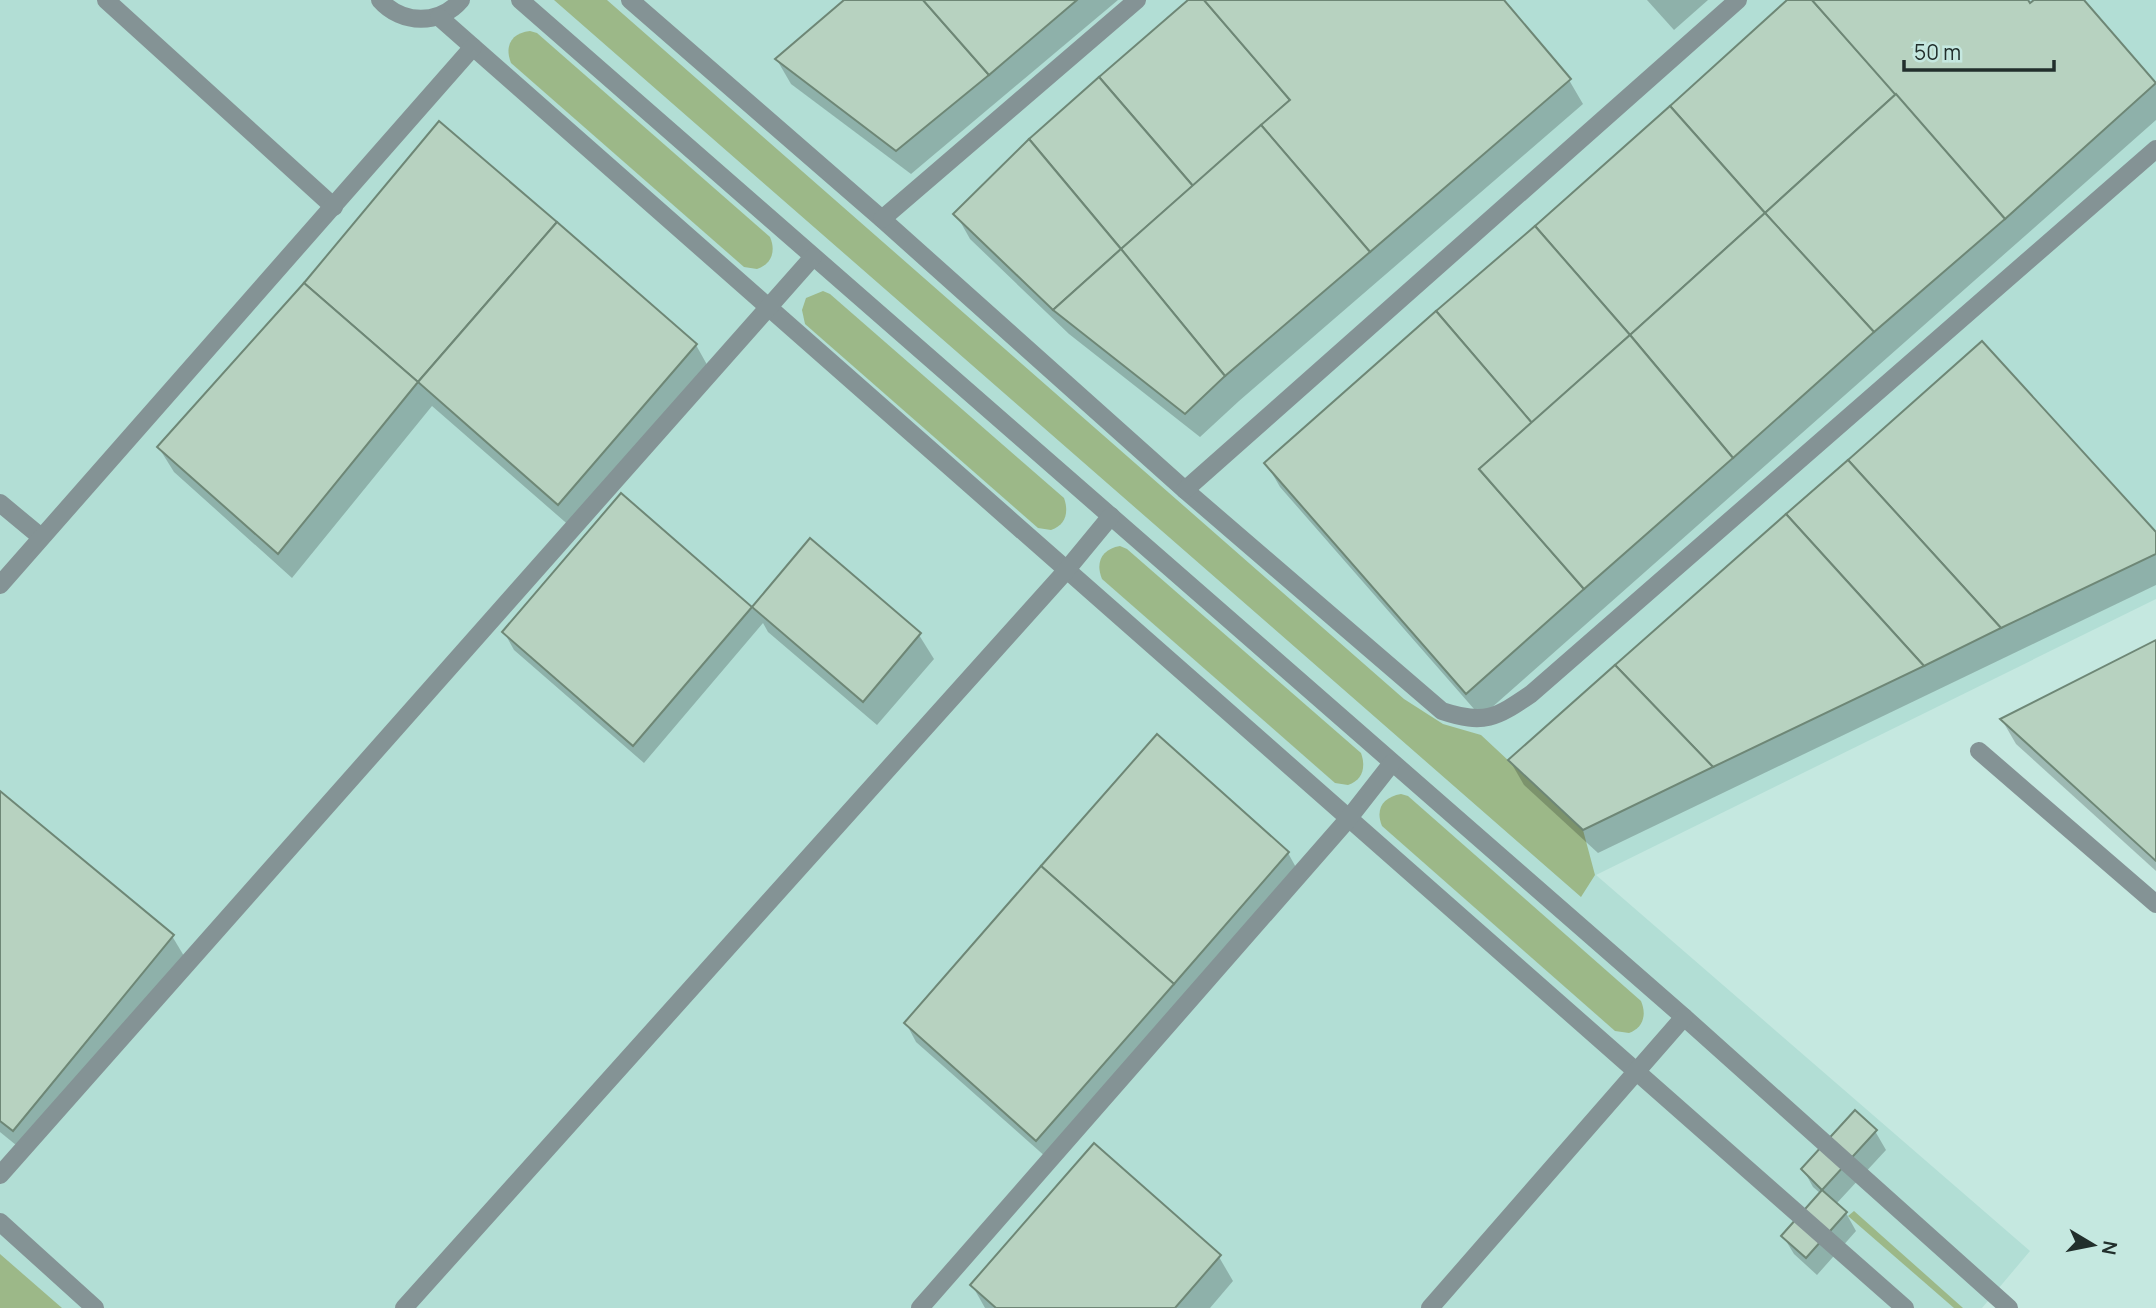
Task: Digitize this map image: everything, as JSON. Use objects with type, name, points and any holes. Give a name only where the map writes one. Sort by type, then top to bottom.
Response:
[{"type":"lane","points":[[106,0],[334,207]]},
{"type":"lane","points":[[380,0],[403,17],[421,20],[439,17],[461,0]]},
{"type":"lane","points":[[520,0],[1684,1017],[2009,1308]]},
{"type":"lane","points":[[630,0],[881,219],[1185,491],[1442,711],[1463,718],[1486,719],[1508,710],[1531,694],[2156,149]]},
{"type":"lane","points":[[881,219],[1137,0]]},
{"type":"lane","points":[[1185,491],[1738,0]]},
{"type":"lane","points":[[439,17],[1905,1308]]},
{"type":"lane","points":[[0,584],[473,47]]},
{"type":"lane","points":[[0,1175],[813,257]]},
{"type":"lane","points":[[0,503],[41,537]]},
{"type":"lane","points":[[404,1308],[1067,569],[1111,516]]},
{"type":"lane","points":[[1979,751],[2156,904]]},
{"type":"lane","points":[[920,1308],[1349,818],[1392,763]]},
{"type":"lane","points":[[1430,1308],[1684,1017]]},
{"type":"lane","points":[[0,1222],[94,1308]]},
{"type":"shaded area","points":[[0,0],[2156,0],[2156,599],[1596,875],[2030,1251],[1982,1308],[0,1308]]},
{"type":"green space","points":[[554,0],[607,0],[1404,699],[1443,724],[1481,735],[1583,830],[1595,875],[1581,897]]},
{"type":"green space","points":[[530,31],[537,33],[770,237],[772,252],[766,264],[757,269],[744,267],[511,63],[508,51],[511,41],[518,34]]},
{"type":"green space","points":[[823,291],[830,294],[1064,498],[1066,513],[1060,525],[1051,530],[1038,528],[805,324],[802,310],[806,298]]},
{"type":"green space","points":[[1120,546],[1127,549],[1361,753],[1363,768],[1357,780],[1348,785],[1335,783],[1102,579],[1099,567],[1102,557],[1109,550]]},
{"type":"green space","points":[[1401,794],[1408,796],[1641,1001],[1644,1016],[1638,1028],[1629,1033],[1615,1031],[1382,826],[1379,814],[1382,805],[1389,798]]},
{"type":"green space","points":[[1854,1211],[1963,1308],[1954,1308],[1848,1216]]},
{"type":"green space","points":[[0,1254],[62,1308],[0,1308]]},
{"type":"building","points":[[844,0],[923,0],[989,75],[896,151],[775,59]]},
{"type":"building","points":[[923,0],[1077,0],[989,75]]},
{"type":"building","points":[[1188,0],[1204,0],[1290,100],[1193,186],[1099,77]]},
{"type":"building","points":[[1204,0],[1504,0],[1571,79],[1370,252],[1261,125],[1290,100]]},
{"type":"building","points":[[1787,0],[1812,0],[1896,94],[1765,213],[1670,106]]},
{"type":"building","points":[[1812,0],[2028,0],[2030,3],[2034,0],[2084,0],[2156,83],[2005,219]]},
{"type":"building","points":[[1099,77],[1193,186],[1121,249],[1029,139]]},
{"type":"building","points":[[1896,94],[2005,219],[1874,332],[1765,213]]},
{"type":"building","points":[[1670,106],[1765,213],[1630,335],[1535,226]]},
{"type":"building","points":[[439,121],[557,222],[418,382],[304,283]]},
{"type":"building","points":[[1261,125],[1370,252],[1225,376],[1121,249]]},
{"type":"building","points":[[1029,139],[1121,249],[1053,310],[953,214]]},
{"type":"building","points":[[1765,213],[1874,332],[1733,458],[1630,335]]},
{"type":"building","points":[[557,222],[697,344],[558,505],[418,382]]},
{"type":"building","points":[[1535,226],[1630,335],[1532,423],[1436,311]]},
{"type":"building","points":[[1121,249],[1225,376],[1185,414],[1053,310]]},
{"type":"building","points":[[304,283],[418,382],[278,554],[157,447]]},
{"type":"building","points":[[1436,311],[1532,423],[1479,469],[1584,589],[1466,694],[1264,463]]},
{"type":"building","points":[[1630,335],[1733,458],[1584,589],[1479,469]]},
{"type":"building","points":[[1982,341],[2156,532],[2156,554],[2001,628],[1848,460]]},
{"type":"building","points":[[1848,460],[2001,628],[1924,666],[1786,514]]},
{"type":"building","points":[[621,493],[752,607],[633,746],[502,632]]},
{"type":"building","points":[[1786,514],[1924,666],[1713,767],[1615,665]]},
{"type":"building","points":[[810,538],[921,633],[863,702],[752,607]]},
{"type":"building","points":[[2156,640],[2156,861],[2000,719]]},
{"type":"building","points":[[1615,665],[1713,767],[1583,830],[1508,760]]},
{"type":"building","points":[[1157,734],[1289,852],[1174,984],[1041,866]]},
{"type":"building","points":[[0,791],[174,935],[13,1131],[0,1121]]},
{"type":"building","points":[[1041,866],[1174,984],[1036,1141],[904,1023]]},
{"type":"building","points":[[1855,1110],[1877,1130],[1822,1190],[1801,1169]]},
{"type":"building","points":[[1094,1143],[1221,1255],[1175,1308],[996,1308],[970,1285]]},
{"type":"building","points":[[1822,1190],[1847,1212],[1806,1258],[1781,1236]]}]
